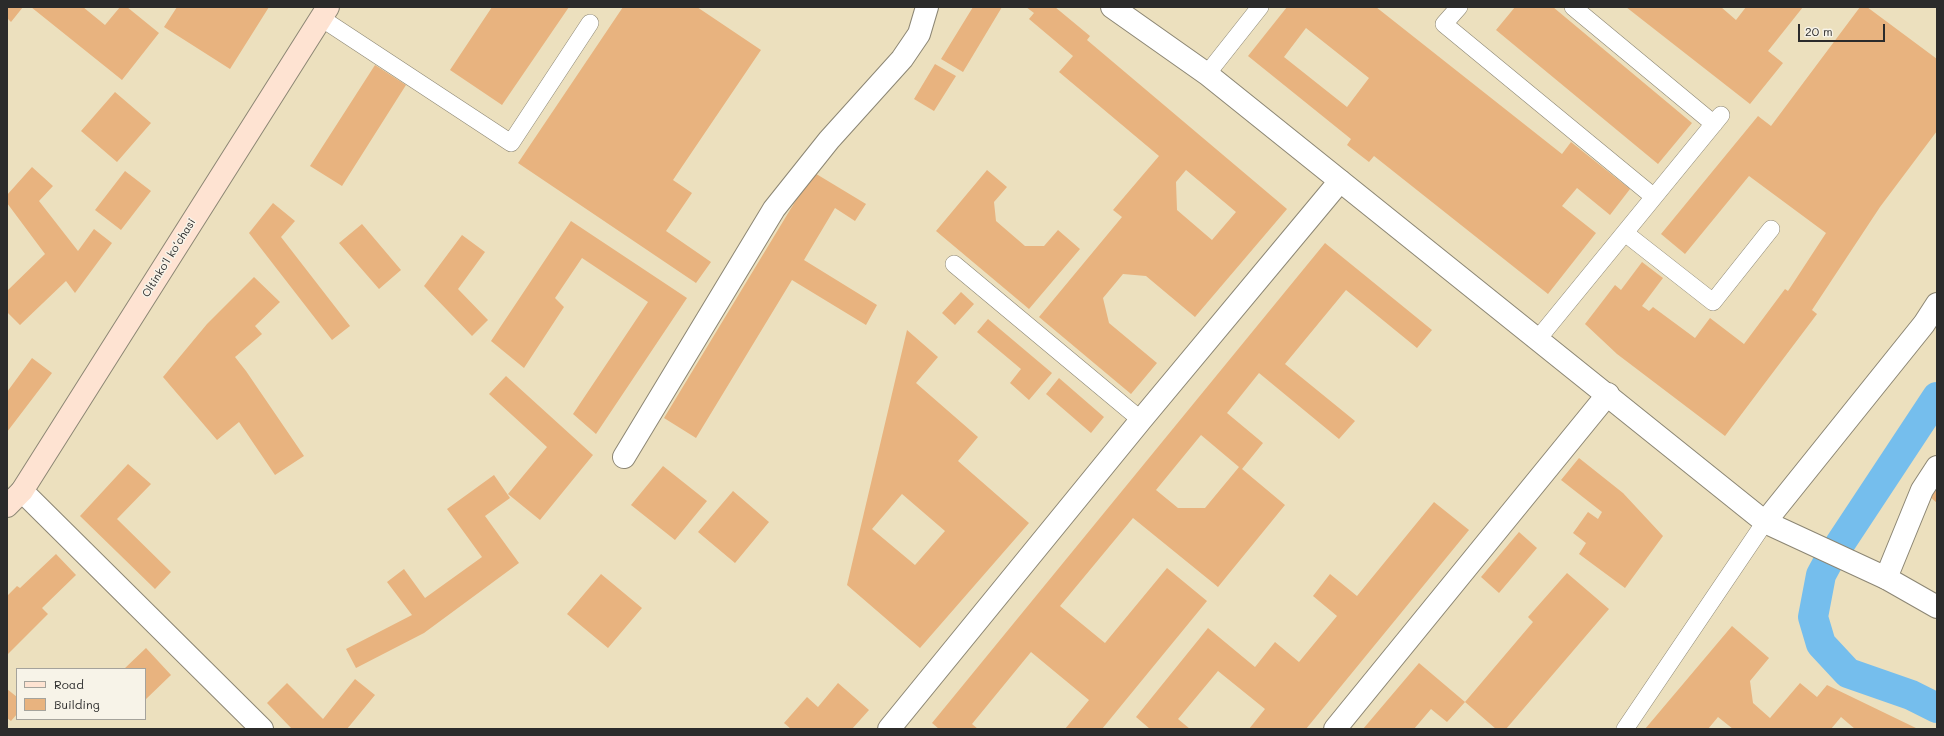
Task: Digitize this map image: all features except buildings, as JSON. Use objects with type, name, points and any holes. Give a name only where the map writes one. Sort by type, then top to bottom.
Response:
[{"type":"main road","name":"Oltinkoʻl koʻchasi","points":[[14,498],[324,13]]},
{"type":"street","points":[[624,458],[774,209],[829,140],[902,59],[919,34],[927,7]]},
{"type":"street","points":[[1112,7],[1207,74],[1537,340],[1608,394],[1764,522],[1886,578],[1937,607]]},
{"type":"street","points":[[889,729],[1141,420],[1340,181]]},
{"type":"street","points":[[1764,522],[1924,324],[1937,304]]},
{"type":"street","points":[[1335,729],[1608,394]]},
{"type":"street","points":[[1886,578],[1922,490],[1937,467]]},
{"type":"street","points":[[14,498],[262,729]]},
{"type":"lane","points":[[1207,74],[1260,7]]},
{"type":"lane","points":[[1459,7],[1444,24],[1654,197]]},
{"type":"lane","points":[[1537,340],[1717,119],[1572,7]]},
{"type":"lane","points":[[324,13],[511,143],[590,23]]},
{"type":"lane","points":[[1625,233],[1713,302],[1771,229]]},
{"type":"lane","points":[[954,264],[1141,420]]},
{"type":"lane","points":[[1626,729],[1764,522]]},
{"type":"waterway","points":[[1937,397],[1828,562],[1821,575],[1813,617],[1821,644],[1848,673],[1911,695],[1937,708]]}]
